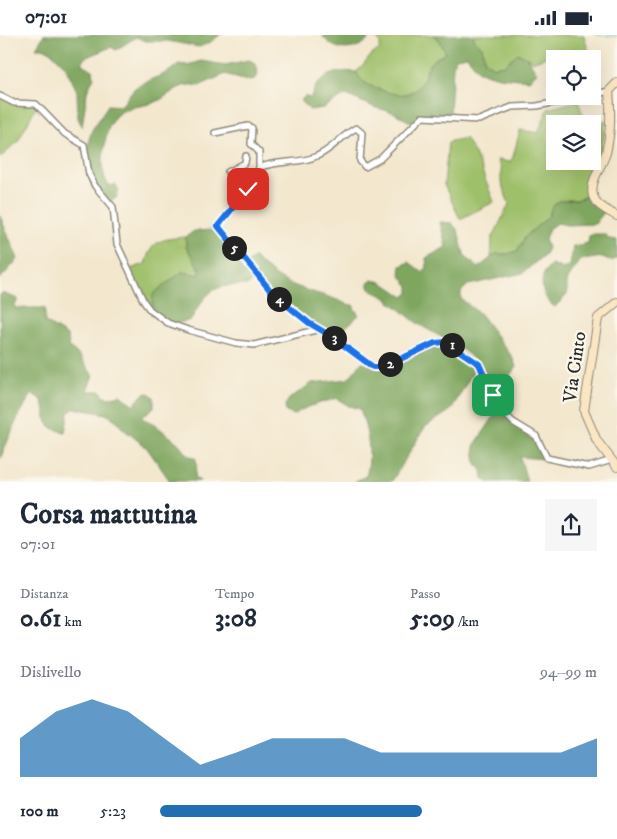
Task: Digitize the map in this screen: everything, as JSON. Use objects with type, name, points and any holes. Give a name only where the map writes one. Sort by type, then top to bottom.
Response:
[{"type":"street","points":[[601,93],[609,91],[617,83]]},
{"type":"street","points":[[609,91],[607,147],[594,180],[593,193],[595,201],[617,216]]},
{"type":"street","points":[[0,96],[14,103],[36,104],[65,134],[84,145],[92,180],[115,210],[117,244],[144,302],[168,323],[236,343],[254,345],[320,329]]},
{"type":"street","points":[[258,168],[273,162],[297,161],[318,156],[356,128],[362,133],[361,164],[365,167],[370,166],[380,159],[422,117],[479,119],[512,107],[546,104]]},
{"type":"street","points":[[214,133],[248,126],[252,128],[251,144],[259,152],[258,168],[248,189],[219,222],[220,230],[274,295],[309,323],[359,358],[378,368],[435,343],[446,342],[479,364],[498,405],[512,422],[536,436],[548,458],[589,467],[614,463]]},
{"type":"street","points":[[235,204],[234,187],[228,172],[245,163],[246,156]]},
{"type":"street","name":"Via Cinto","points":[[614,463],[597,441],[583,406],[594,357],[598,318],[617,301]]},
{"type":"green space","points":[[44,35],[220,35],[199,47],[168,41],[145,41],[136,37],[116,50],[111,47],[84,58],[82,64],[93,70],[94,77],[87,92],[82,127],[78,118],[77,91],[65,66],[51,52],[43,48],[36,48]]},
{"type":"green space","points":[[322,35],[366,35],[368,40],[356,47],[343,49],[332,45]]},
{"type":"green space","points":[[373,35],[433,35],[439,39],[446,53],[432,62],[422,82],[413,91],[393,94],[366,84],[356,72],[380,49],[380,42]]},
{"type":"green space","points":[[433,35],[473,35],[475,41],[482,47],[485,61],[493,67],[505,65],[518,53],[526,56],[537,73],[529,80],[499,77],[479,71],[467,56],[456,58],[453,66],[450,113],[429,114],[410,122],[393,112],[376,108],[346,95],[323,108],[310,110],[300,101],[305,96],[309,98],[320,81],[329,75],[346,71],[356,72],[366,84],[387,92],[403,94],[413,91],[422,82],[432,62],[446,53],[439,39]]},
{"type":"green space","points":[[473,35],[584,35],[588,50],[546,50],[546,57],[532,62],[526,56],[511,58],[505,65],[493,67],[485,61],[482,47],[475,41]]},
{"type":"green space","points":[[249,60],[256,64],[258,72],[257,77],[251,81],[225,74],[199,86],[182,86],[158,101],[127,109],[113,119],[106,138],[103,171],[109,186],[116,185],[119,191],[116,198],[107,204],[91,185],[88,143],[92,130],[108,105],[121,106],[135,88],[169,71],[178,64],[187,65],[201,61],[225,65]]},
{"type":"green space","points":[[0,94],[14,101],[38,103],[18,141],[0,158]]},
{"type":"green space","points":[[563,105],[579,105],[583,115],[546,115],[546,170],[595,170],[591,179],[590,194],[578,200],[567,200],[551,209],[549,216],[526,236],[517,251],[508,254],[497,254],[491,260],[492,239],[509,204],[501,182],[501,170],[497,160],[510,162],[520,130],[538,133],[548,109]]},
{"type":"green space","points":[[606,120],[601,155],[601,121]]},
{"type":"green space","points":[[465,138],[475,154],[494,202],[460,219],[444,185],[448,142]]},
{"type":"green space","points":[[590,194],[605,211],[595,224],[567,225],[558,223],[549,228],[545,239],[548,248],[545,254],[523,273],[468,285],[461,292],[461,299],[480,314],[513,358],[516,367],[508,378],[490,384],[484,372],[469,355],[417,323],[390,302],[390,300],[370,289],[368,282],[372,280],[382,282],[404,297],[409,293],[409,286],[400,275],[401,266],[409,262],[422,272],[427,268],[426,258],[446,247],[440,222],[452,223],[458,231],[464,254],[478,268],[496,254],[508,254],[517,251],[526,236],[549,216],[551,209],[558,201],[578,200]]},
{"type":"green space","points":[[0,216],[18,259],[0,279]]},
{"type":"green space","points":[[216,230],[244,265],[255,257],[281,279],[300,288],[345,304],[354,305],[359,315],[333,339],[270,293],[256,278],[248,285],[227,286],[213,291],[207,295],[191,320],[173,324],[151,314],[153,294],[182,272],[199,275],[201,271],[186,247],[186,237],[194,231]]},
{"type":"green space","points":[[605,234],[609,239],[617,240],[617,258],[611,261],[603,257],[581,260],[567,279],[567,295],[555,307],[546,298],[542,286],[542,280],[547,268],[552,264],[563,269],[570,265],[573,246],[588,243],[589,236]]},
{"type":"green space","points":[[186,237],[186,247],[201,271],[199,275],[182,272],[160,288],[151,309],[130,269],[145,264],[151,250],[159,242]]},
{"type":"green space","points":[[2,293],[18,299],[14,308],[45,308],[45,322],[68,336],[69,347],[77,353],[93,375],[87,391],[101,391],[108,398],[120,395],[134,405],[143,394],[149,393],[154,397],[154,407],[141,418],[153,423],[178,443],[189,456],[195,457],[197,464],[195,478],[200,481],[170,481],[147,448],[122,428],[116,420],[106,414],[75,408],[69,412],[65,432],[51,427],[46,420],[44,405],[41,399],[32,394],[18,417],[0,459],[0,295]]},
{"type":"green space","points":[[441,340],[477,365],[451,410],[425,427],[392,481],[355,481],[366,476],[369,459],[367,433],[360,409],[349,406],[336,398],[309,407],[294,415],[286,412],[285,405],[289,399],[312,383],[348,379],[362,362],[379,370]]},
{"type":"green space","points":[[499,409],[526,430],[540,450],[543,459],[520,457],[527,481],[488,482],[483,479],[482,470],[476,464],[474,446]]},
{"type":"waterway","points":[[597,35],[617,36]]},
{"type":"route","points":[[248,189],[223,217],[218,226],[243,259],[284,304],[373,367],[383,367],[435,343],[446,342],[479,364],[483,369],[493,395]]}]
